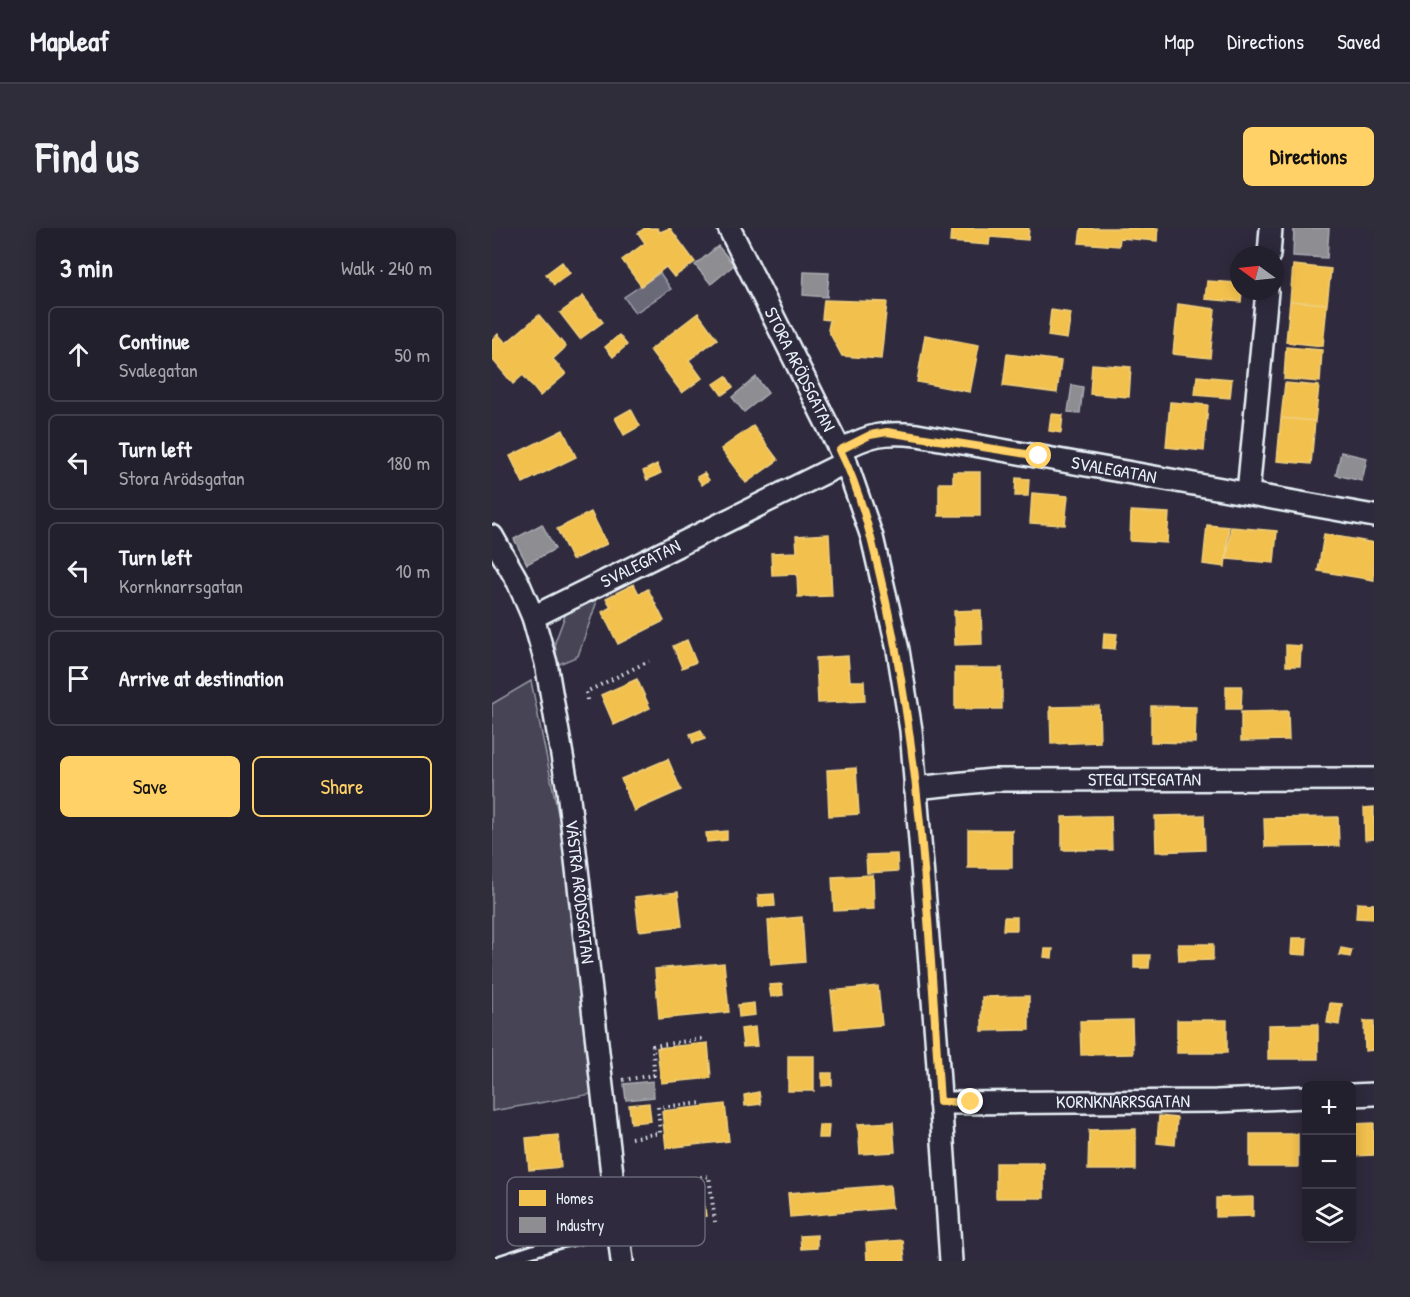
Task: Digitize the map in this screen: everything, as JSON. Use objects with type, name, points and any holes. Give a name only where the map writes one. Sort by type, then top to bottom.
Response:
[{"type":"street","name":"STORA ARÖDSGATAN","points":[[729,228],[843,456],[872,537],[898,650],[910,730],[951,1261]]},
{"type":"street","points":[[1270,246],[1271,228]]},
{"type":"street","points":[[1248,493],[1266,300]]},
{"type":"street","name":"SVALEGATAN","points":[[533,617],[843,456],[870,435],[887,432],[905,433],[1374,516]]},
{"type":"street","name":"VÄSTRA ARÖDSGATAN","points":[[492,536],[518,582],[533,617],[546,663],[568,790],[612,1177]]},
{"type":"street","name":"STEGLITSEGATAN","points":[[915,788],[993,780],[1374,779]]},
{"type":"street","points":[[1356,1095],[1374,1095]]},
{"type":"street","name":"KORNKNARRSGATAN","points":[[940,1102],[1216,1101],[1302,1096]]},
{"type":"street","name":"VÄSTRA ARÖDSGATAN","points":[[620,1246],[622,1261]]},
{"type":"lane","points":[[501,1261],[548,1246]]},
{"type":"path","points":[[587,700],[586,692],[649,661]]},
{"type":"path","points":[[601,1083],[654,1075],[653,1046],[702,1039]]},
{"type":"path","points":[[608,1141],[660,1134],[658,1107],[704,1102]]},
{"type":"path","points":[[701,1177],[709,1176],[715,1222]]},
{"type":"shaded area","points":[[595,598],[596,604],[578,656],[557,665],[555,642],[566,613]]},
{"type":"shaded area","points":[[531,681],[573,887],[585,988],[586,1049],[592,1094],[492,1111],[492,704]]},
{"type":"water","points":[[660,273],[671,289],[635,313],[624,297]]},
{"type":"building: Homes","points":[[645,228],[657,228],[660,232],[670,228],[695,262],[674,277],[666,267],[641,286],[622,260],[645,243],[638,233]]},
{"type":"building: Homes","points":[[951,228],[1029,228],[1028,240],[990,237],[989,245],[950,242]]},
{"type":"building: Homes","points":[[1081,228],[1158,228],[1157,241],[1120,238],[1119,246],[1079,243]]},
{"type":"building: Homes","points":[[562,262],[570,273],[554,285],[546,274]]},
{"type":"building: Homes","points":[[1293,265],[1331,269],[1327,304],[1290,301]]},
{"type":"building: Homes","points":[[1207,281],[1230,282],[1230,300],[1241,300],[1241,302],[1205,299]]},
{"type":"building: Homes","points":[[583,296],[603,322],[580,339],[560,313]]},
{"type":"building: Homes","points":[[824,300],[887,302],[881,359],[842,356],[828,330],[830,320],[822,319]]},
{"type":"building: Homes","points":[[1290,301],[1327,304],[1323,346],[1286,342]]},
{"type":"building: Homes","points":[[1178,304],[1215,309],[1210,358],[1173,354]]},
{"type":"building: Homes","points":[[1051,310],[1071,313],[1067,339],[1048,336]]},
{"type":"building: Homes","points":[[698,313],[717,339],[689,360],[702,378],[682,393],[650,350]]},
{"type":"building: Homes","points":[[539,315],[566,347],[553,359],[566,374],[540,396],[523,375],[513,384],[492,359],[492,340],[498,334],[506,343]]},
{"type":"building: Homes","points":[[619,335],[627,345],[613,357],[605,347]]},
{"type":"building: Homes","points":[[925,335],[979,345],[970,392],[917,382]]},
{"type":"building: Homes","points":[[1286,347],[1322,350],[1320,382],[1284,379]]},
{"type":"building: Homes","points":[[1007,354],[1061,361],[1057,393],[1003,386]]},
{"type":"building: Homes","points":[[1092,364],[1131,367],[1129,397],[1090,394]]},
{"type":"building: Homes","points":[[726,376],[733,387],[722,395],[714,384]]},
{"type":"building: Homes","points":[[1197,376],[1232,379],[1230,398],[1195,395]]},
{"type":"building: Homes","points":[[1285,383],[1319,386],[1315,421],[1281,418]]},
{"type":"building: Homes","points":[[1170,402],[1208,405],[1204,451],[1166,447]]},
{"type":"building: Homes","points":[[631,409],[640,426],[624,435],[615,418]]},
{"type":"building: Homes","points":[[1051,414],[1063,415],[1061,433],[1049,431]]},
{"type":"building: Homes","points":[[1281,418],[1315,421],[1311,464],[1277,461]]},
{"type":"building: Homes","points":[[753,426],[778,460],[746,483],[721,449]]},
{"type":"building: Homes","points":[[563,430],[576,457],[523,483],[510,456]]},
{"type":"building: Homes","points":[[657,464],[661,473],[647,480],[643,471]]},
{"type":"building: Homes","points":[[953,472],[980,472],[980,516],[939,516],[939,483],[953,483]]},
{"type":"building: Homes","points":[[704,473],[709,480],[702,485],[697,477]]},
{"type":"building: Homes","points":[[1016,478],[1029,479],[1028,496],[1015,496]]},
{"type":"building: Homes","points":[[1032,493],[1068,496],[1065,525],[1030,523]]},
{"type":"building: Homes","points":[[1131,511],[1169,513],[1167,543],[1130,541]]},
{"type":"building: Homes","points":[[591,512],[607,544],[572,560],[557,529]]},
{"type":"building: Homes","points":[[1207,525],[1229,527],[1225,567],[1203,564]]},
{"type":"building: Homes","points":[[1231,527],[1277,531],[1274,563],[1227,559]]},
{"type":"building: Homes","points":[[829,534],[832,596],[798,597],[797,574],[772,575],[771,553],[797,552],[796,536]]},
{"type":"building: Homes","points":[[1324,534],[1374,543],[1374,580],[1318,571]]},
{"type":"building: Homes","points":[[634,584],[639,594],[648,589],[664,621],[618,644],[602,612],[611,607],[606,598]]},
{"type":"building: Homes","points":[[981,610],[982,644],[955,645],[954,611]]},
{"type":"building: Homes","points":[[1104,633],[1117,634],[1115,649],[1103,648]]},
{"type":"building: Homes","points":[[687,640],[696,662],[682,668],[673,646]]},
{"type":"building: Homes","points":[[1286,645],[1301,646],[1300,666],[1286,666]]},
{"type":"building: Homes","points":[[848,656],[850,681],[864,681],[865,701],[818,703],[816,658]]},
{"type":"building: Homes","points":[[955,668],[1002,668],[1002,709],[955,709]]},
{"type":"building: Homes","points":[[637,679],[650,708],[614,725],[601,695]]},
{"type":"building: Homes","points":[[1226,686],[1242,686],[1241,709],[1226,709]]},
{"type":"building: Homes","points":[[1099,706],[1100,742],[1051,744],[1050,707]]},
{"type":"building: Homes","points":[[1151,706],[1196,707],[1195,743],[1151,742]]},
{"type":"building: Homes","points":[[1288,711],[1289,740],[1241,741],[1241,712]]},
{"type":"building: Homes","points":[[701,730],[705,739],[693,743],[690,734]]},
{"type":"building: Homes","points":[[668,759],[681,790],[634,811],[621,779]]},
{"type":"building: Homes","points":[[856,768],[859,814],[829,816],[827,770]]},
{"type":"building: Homes","points":[[1374,807],[1374,839],[1365,840],[1364,808]]},
{"type":"building: Homes","points":[[1204,815],[1205,850],[1156,852],[1155,816]]},
{"type":"building: Homes","points":[[1111,816],[1112,850],[1062,850],[1062,817]]},
{"type":"building: Homes","points":[[1338,817],[1339,846],[1265,847],[1264,818]]},
{"type":"building: Homes","points":[[968,830],[1012,830],[1012,868],[968,868]]},
{"type":"building: Homes","points":[[727,831],[727,840],[707,842],[706,833]]},
{"type":"building: Homes","points":[[897,854],[898,871],[867,873],[866,855]]},
{"type":"building: Homes","points":[[873,875],[874,909],[834,911],[832,877]]},
{"type":"building: Homes","points":[[678,892],[682,926],[639,931],[635,897]]},
{"type":"building: Homes","points":[[774,894],[775,906],[759,907],[758,895]]},
{"type":"building: Homes","points":[[1357,903],[1374,904],[1374,919],[1356,918]]},
{"type":"building: Homes","points":[[802,917],[805,962],[771,965],[768,920]]},
{"type":"building: Homes","points":[[1004,917],[1017,917],[1017,930],[1003,930]]},
{"type":"building: Homes","points":[[1292,938],[1307,938],[1306,955],[1291,954]]},
{"type":"building: Homes","points":[[1178,944],[1213,944],[1213,960],[1179,961]]},
{"type":"building: Homes","points":[[1341,948],[1352,950],[1350,957],[1339,955]]},
{"type":"building: Homes","points":[[1045,949],[1053,949],[1052,958],[1044,957]]},
{"type":"building: Homes","points":[[1134,955],[1150,955],[1149,968],[1134,968]]},
{"type":"building: Homes","points":[[724,963],[729,1012],[659,1019],[655,969]]},
{"type":"building: Homes","points":[[782,984],[783,995],[771,997],[769,985]]},
{"type":"building: Homes","points":[[878,986],[882,1025],[835,1029],[831,991]]},
{"type":"building: Homes","points":[[1029,996],[1029,1030],[982,1031],[982,997]]},
{"type":"building: Homes","points":[[754,1003],[755,1015],[739,1017],[738,1005]]},
{"type":"building: Homes","points":[[1330,1003],[1342,1004],[1339,1025],[1327,1023]]},
{"type":"building: Homes","points":[[1132,1020],[1133,1054],[1081,1055],[1080,1021]]},
{"type":"building: Homes","points":[[1177,1020],[1227,1020],[1227,1053],[1177,1053]]},
{"type":"building: Homes","points":[[1364,1021],[1374,1021],[1374,1050],[1365,1051]]},
{"type":"building: Homes","points":[[1318,1024],[1318,1059],[1268,1059],[1268,1025]]},
{"type":"building: Homes","points":[[755,1027],[757,1046],[743,1047],[741,1029]]},
{"type":"building: Homes","points":[[708,1043],[711,1078],[661,1083],[657,1048]]},
{"type":"building: Homes","points":[[788,1056],[814,1056],[814,1091],[788,1091]]},
{"type":"building: Homes","points":[[822,1073],[832,1073],[832,1085],[822,1086]]},
{"type":"building: Homes","points":[[759,1092],[761,1104],[745,1106],[744,1095]]},
{"type":"building: Homes","points":[[649,1103],[651,1121],[631,1123],[629,1105]]},
{"type":"building: Homes","points":[[725,1104],[729,1141],[666,1148],[662,1111]]},
{"type":"building: Homes","points":[[1159,1116],[1177,1118],[1175,1145],[1157,1143]]},
{"type":"building: Homes","points":[[893,1122],[895,1152],[860,1154],[858,1124]]},
{"type":"building: Homes","points":[[1374,1123],[1374,1155],[1356,1156],[1356,1124]]},
{"type":"building: Homes","points":[[819,1125],[829,1125],[828,1138],[818,1138]]},
{"type":"building: Homes","points":[[1136,1129],[1136,1170],[1088,1170],[1089,1130]]},
{"type":"building: Homes","points":[[1250,1134],[1298,1134],[1298,1167],[1250,1167]]},
{"type":"building: Homes","points":[[558,1135],[561,1167],[529,1170],[526,1138]]},
{"type":"building: Homes","points":[[996,1163],[1044,1163],[1044,1198],[996,1198]]},
{"type":"building: Homes","points":[[890,1185],[892,1208],[790,1217],[788,1193]]},
{"type":"building: Homes","points":[[1253,1197],[1253,1216],[1216,1217],[1216,1198]]},
{"type":"building: Homes","points":[[817,1235],[817,1248],[801,1249],[800,1236]]},
{"type":"building: Homes","points":[[903,1240],[905,1261],[867,1261],[866,1243]]},
{"type":"building: Industry","points":[[1294,228],[1329,228],[1327,258],[1293,256]]},
{"type":"building: Industry","points":[[718,246],[734,265],[711,284],[695,265]]},
{"type":"building: Industry","points":[[804,272],[829,273],[827,297],[803,295]]},
{"type":"building: Industry","points":[[756,377],[768,393],[744,412],[732,397]]},
{"type":"building: Industry","points":[[1072,385],[1083,387],[1080,413],[1068,412]]},
{"type":"building: Industry","points":[[1341,452],[1367,458],[1362,481],[1336,475]]},
{"type":"building: Industry","points":[[542,524],[555,549],[527,564],[514,539]]},
{"type":"building: Industry","points":[[653,1081],[654,1097],[626,1100],[624,1084]]},
{"type":"route","points":[[971,1102],[940,1102],[910,730],[898,650],[872,537],[840,450],[870,435],[887,432],[1039,456]]}]
